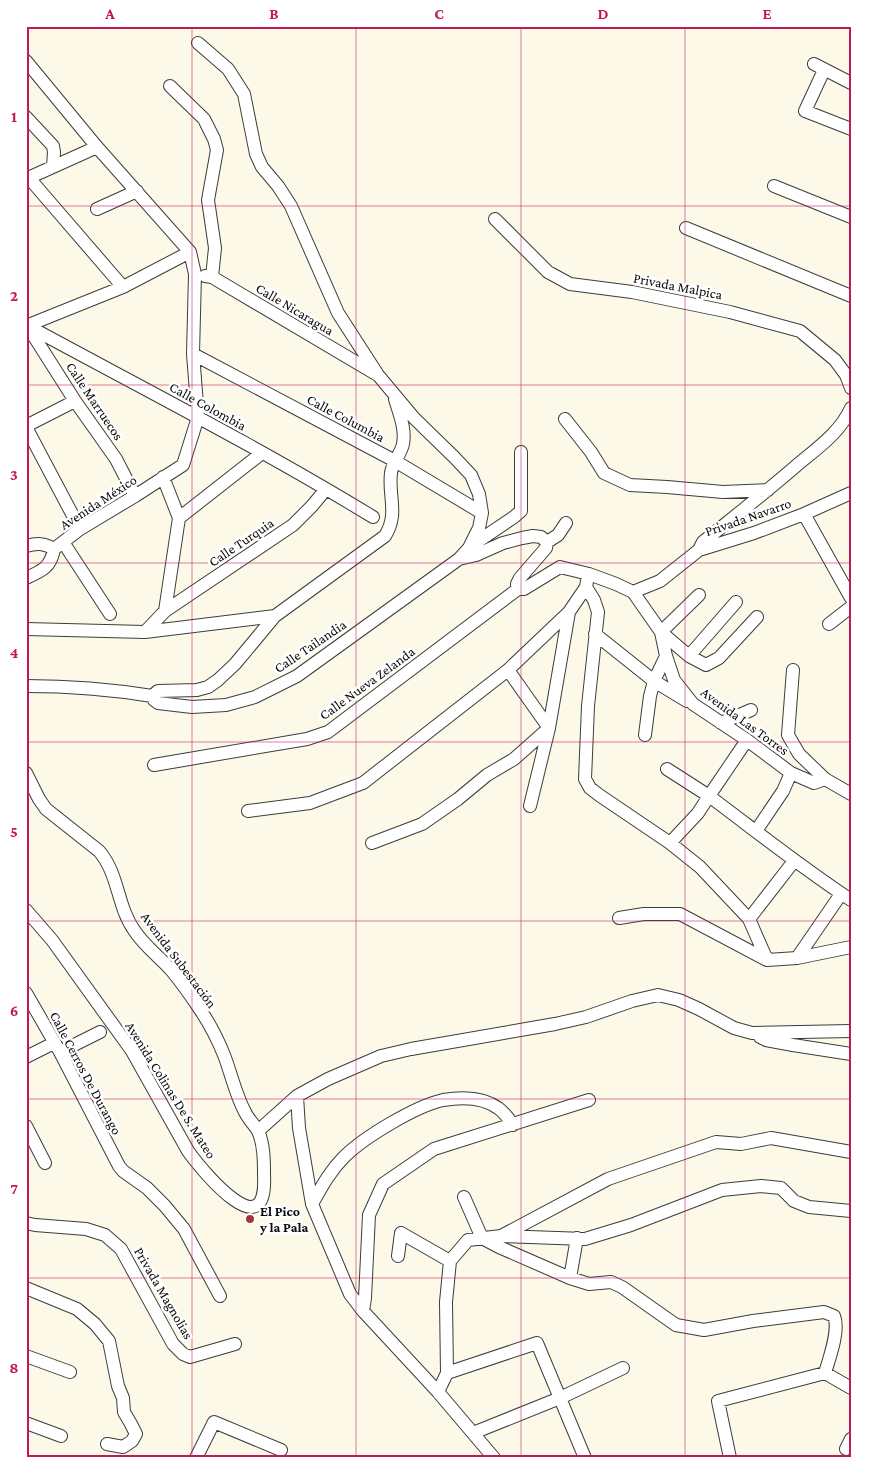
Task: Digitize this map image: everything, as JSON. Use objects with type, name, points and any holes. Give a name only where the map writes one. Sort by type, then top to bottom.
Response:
[{"type":"street","points":[[198,43],[228,69],[244,94],[256,154],[262,167],[278,186],[291,206],[338,313],[378,375],[414,418],[471,475],[479,494],[482,513],[479,528],[469,548]]},
{"type":"street","points":[[26,61],[97,147],[190,252],[195,274],[193,354],[198,417]]},
{"type":"street","points":[[851,84],[819,67],[805,111],[851,129]]},
{"type":"street","points":[[170,86],[204,118],[217,150],[208,200],[215,248],[212,277]]},
{"type":"street","points":[[26,117],[53,146],[53,167]]},
{"type":"street","points":[[97,147],[27,179],[123,287]]},
{"type":"street","points":[[774,186],[851,217]]},
{"type":"street","points":[[97,209],[137,191]]},
{"type":"street","name":"Privada Malpica","points":[[495,219],[548,272],[570,284],[632,292],[730,312],[800,331],[836,360],[846,375],[851,388]]},
{"type":"street","points":[[686,228],[851,296]]},
{"type":"street","points":[[27,325],[123,287],[190,252]]},
{"type":"street","name":"Calle Nicaragua","points":[[195,274],[212,277],[378,375]]},
{"type":"street","name":"Calle Marruecos","points":[[27,325],[75,401],[116,459],[135,496]]},
{"type":"street","name":"Calle Colombia","points":[[27,325],[198,417],[373,517]]},
{"type":"street","name":"Calle Columbia","points":[[193,354],[395,461],[482,513]]},
{"type":"street","points":[[152,696],[158,691],[197,690],[208,687],[235,664],[275,616],[385,536],[391,527],[393,508],[391,471],[403,445],[403,425],[394,394]]},
{"type":"street","points":[[75,401],[26,427],[80,529]]},
{"type":"street","points":[[700,550],[703,542],[828,439],[846,419],[851,408]]},
{"type":"street","name":"Avenida México","points":[[26,546],[38,544],[59,545],[80,529],[182,465],[198,417]]},
{"type":"street","points":[[565,419],[591,452],[604,473],[630,485],[667,486],[722,492],[768,490]]},
{"type":"street","points":[[469,548],[514,517],[521,510],[522,452]]},
{"type":"street","points":[[179,518],[262,453]]},
{"type":"street","points":[[145,632],[165,611],[179,518],[163,477]]},
{"type":"street","name":"Calle Turquia","points":[[165,611],[293,525],[326,489]]},
{"type":"street","name":"Privada Navarro","points":[[633,592],[660,581],[700,550],[754,533],[851,493]]},
{"type":"street","points":[[804,514],[851,598]]},
{"type":"street","points":[[566,523],[558,535],[547,542],[546,548],[520,578],[517,584],[518,589],[524,589],[560,567],[589,574],[633,592]]},
{"type":"street","points":[[459,560],[503,543],[522,538],[541,537],[547,542]]},
{"type":"street","points":[[26,578],[45,567],[59,545],[110,614]]},
{"type":"street","name":"Calle Tailandia","points":[[26,686],[64,686],[124,692],[152,696],[158,703],[192,707],[226,705],[255,697],[297,676],[459,560],[469,548]]},
{"type":"street","points":[[248,811],[310,803],[363,783],[508,670],[569,612],[586,587],[589,574]]},
{"type":"street","points":[[586,587],[594,600],[598,612],[588,706],[584,779],[590,788],[599,795],[670,843],[700,867],[750,919],[767,960]]},
{"type":"street","name":"Calle Nueva Zelanda","points":[[154,765],[307,739],[328,732],[518,589]]},
{"type":"street","name":"Avenida Las Torres","points":[[633,592],[661,632],[674,680],[693,704],[747,740],[791,773],[814,783],[825,779]]},
{"type":"street","points":[[699,595],[661,632],[689,656],[706,665],[719,658],[757,616]]},
{"type":"street","points":[[689,656],[736,602]]},
{"type":"street","points":[[829,624],[851,607]]},
{"type":"street","points":[[530,806],[549,728],[569,612]]},
{"type":"street","points":[[26,629],[145,632],[275,616]]},
{"type":"street","points":[[595,634],[654,682],[693,704]]},
{"type":"street","points":[[645,735],[650,696],[666,656]]},
{"type":"street","points":[[508,670],[549,728]]},
{"type":"street","name":"Avenida Las Torres","points":[[793,670],[788,735],[799,754],[825,779],[851,794]]},
{"type":"street","points":[[721,723],[751,710]]},
{"type":"street","points":[[372,843],[422,824],[487,776],[514,759],[549,728]]},
{"type":"street","points":[[670,843],[698,813],[747,740]]},
{"type":"street","points":[[667,770],[709,796],[794,861],[846,897],[797,958]]},
{"type":"street","name":"Avenida Subestación","points":[[26,773],[46,809],[99,851],[106,859],[133,929],[172,971],[200,1009],[223,1052],[245,1112],[258,1131]]},
{"type":"street","points":[[756,831],[783,790],[791,773]]},
{"type":"street","points":[[750,919],[794,861]]},
{"type":"street","name":"Avenida Colinas De S. Mateo","points":[[26,910],[52,940],[132,1051],[188,1151],[199,1166],[235,1201],[250,1207],[256,1206],[261,1201],[265,1188],[263,1150],[258,1131]]},
{"type":"street","points":[[619,918],[644,914],[680,914],[767,960],[797,958],[851,947]]},
{"type":"street","name":"Calle Cerros De Durango","points":[[26,993],[57,1047],[119,1166],[147,1188],[184,1229],[220,1296]]},
{"type":"street","points":[[258,1131],[297,1096],[328,1079],[380,1056],[555,1024],[586,1017],[632,1001],[658,995],[678,1000],[734,1028],[752,1033],[766,1040],[851,1054]]},
{"type":"street","points":[[752,1033],[851,1031]]},
{"type":"street","points":[[26,1057],[100,1032]]},
{"type":"street","points":[[297,1096],[299,1128],[312,1204],[350,1294],[494,1458]]},
{"type":"street","points":[[312,1204],[327,1176],[345,1156],[369,1136],[421,1108],[442,1101],[466,1098],[485,1101],[499,1108],[513,1125]]},
{"type":"street","points":[[363,1311],[368,1214],[383,1184],[434,1150],[589,1100]]},
{"type":"street","points":[[26,1126],[45,1163]]},
{"type":"street","points":[[501,1236],[608,1179],[716,1142],[740,1144],[771,1138],[851,1152]]},
{"type":"street","points":[[438,1392],[447,1373],[446,1302],[450,1261],[468,1240],[501,1236],[585,1239],[631,1225],[722,1190],[761,1186],[781,1188],[794,1201],[809,1207],[851,1211]]},
{"type":"street","points":[[464,1197],[482,1238],[570,1278],[589,1284],[610,1282],[622,1287],[676,1325],[704,1330],[753,1321],[824,1312],[834,1316],[837,1322],[832,1350],[825,1373]]},
{"type":"street","name":"Privada Magnolias","points":[[31,1224],[86,1229],[105,1235],[121,1249],[173,1344],[182,1354],[190,1357],[235,1344]]},
{"type":"street","points":[[398,1256],[401,1233],[450,1261]]},
{"type":"street","points":[[570,1278],[577,1238]]},
{"type":"street","points":[[26,1288],[77,1309],[95,1324],[109,1341],[118,1386],[123,1398],[124,1412],[136,1434],[132,1441],[123,1447],[108,1444]]},
{"type":"street","points":[[447,1373],[537,1342],[560,1398],[580,1456]]},
{"type":"street","points":[[26,1356],[70,1372]]},
{"type":"street","points":[[473,1433],[560,1398],[623,1368]]},
{"type":"street","points":[[730,1458],[718,1401],[825,1373],[851,1388]]},
{"type":"street","points":[[196,1458],[214,1422],[282,1450]]},
{"type":"street","points":[[26,1423],[61,1436]]},
{"type":"place","name":"El Pico y la Pala","points":[[250,1219]]}]
